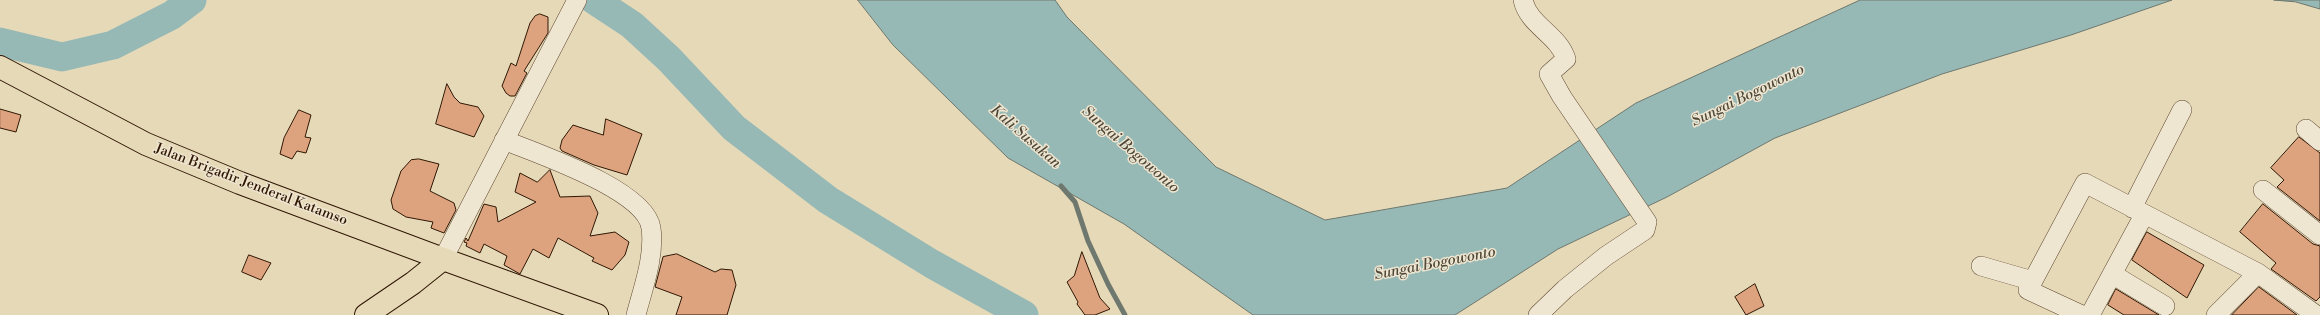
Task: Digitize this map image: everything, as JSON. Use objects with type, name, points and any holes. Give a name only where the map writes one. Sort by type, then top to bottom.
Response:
[{"type":"main road","name":"Jalan Brigadir Jenderal Katamso","points":[[0,67],[146,144],[240,183],[597,315]]},
{"type":"main road","points":[[366,315],[397,295],[443,259]]},
{"type":"street","points":[[1523,0],[1525,10],[1562,47],[1566,59],[1549,74],[1562,97],[1644,214],[1647,222],[1645,230],[1600,260],[1565,289],[1538,315]]},
{"type":"street","points":[[443,259],[574,4]]},
{"type":"street","points":[[2090,315],[2112,274],[2182,110]]},
{"type":"street","points":[[2306,129],[2320,141]]},
{"type":"street","points":[[504,140],[612,186],[644,213],[652,228],[651,242],[649,261],[636,315]]},
{"type":"street","points":[[2072,313],[2028,290],[2085,183],[2138,212],[2258,273],[2315,312]]},
{"type":"street","points":[[2263,190],[2320,235]]},
{"type":"street","points":[[1981,266],[2033,281]]},
{"type":"street","points":[[2216,315],[2258,273]]},
{"type":"street","points":[[2112,274],[2165,306]]},
{"type":"water","name":"Sungai Bogowonto","points":[[858,0],[1055,0],[1067,17],[1216,167],[1325,220],[1507,188],[1636,103],[1860,0],[2172,0],[2071,35],[1942,74],[1775,138],[1667,197],[1558,249],[1455,315],[1253,315],[1124,224],[1008,158],[893,45]]},
{"type":"water","points":[[2274,0],[2320,0],[2320,9],[2296,2]]},
{"type":"building","points":[[540,14],[548,17],[548,33],[524,71],[527,73],[515,96],[510,96],[506,93],[502,86],[511,63],[516,66],[530,23],[535,16]]},
{"type":"building","points":[[447,84],[454,97],[460,103],[478,107],[484,116],[474,137],[436,124]]},
{"type":"building","points":[[0,109],[21,115],[16,132],[0,128]]},
{"type":"building","points":[[299,110],[311,115],[305,137],[311,138],[306,153],[297,151],[292,159],[280,154],[284,138]]},
{"type":"building","points":[[606,119],[642,134],[627,175],[594,165],[562,151],[560,148],[562,140],[573,125],[603,135]]},
{"type":"building","points":[[2299,137],[2320,153],[2320,221],[2277,187],[2284,180],[2271,168]]},
{"type":"building","points":[[419,159],[439,164],[430,191],[454,203],[456,210],[444,233],[431,228],[433,222],[406,217],[393,209],[391,200],[401,171],[411,160]]},
{"type":"building","points":[[550,170],[560,197],[590,196],[598,213],[590,236],[615,232],[629,242],[625,255],[612,270],[592,261],[594,258],[558,238],[549,258],[533,249],[520,274],[504,265],[507,256],[484,244],[480,253],[466,246],[467,243],[464,242],[466,238],[468,241],[484,204],[496,207],[498,222],[536,202],[515,192],[520,173],[537,182]]},
{"type":"building","points":[[2263,204],[2313,244],[2320,246],[2320,297],[2316,301],[2271,269],[2276,263],[2240,232]]},
{"type":"building","points":[[2147,232],[2204,265],[2187,298],[2132,260]]},
{"type":"building","points":[[1082,252],[1100,298],[1110,309],[1095,315],[1085,315],[1077,304],[1078,302],[1067,282],[1074,276]]},
{"type":"building","points":[[677,254],[715,272],[721,269],[732,270],[736,285],[727,315],[676,315],[682,297],[655,287],[663,257]]},
{"type":"building","points":[[249,255],[271,263],[261,280],[242,272]]},
{"type":"building","points":[[1755,284],[1764,306],[1746,315],[1735,297]]},
{"type":"building","points":[[2259,287],[2297,315],[2232,315]]},
{"type":"building","points":[[2116,289],[2159,315],[2124,315],[2108,305]]},
{"type":"waterway","points":[[0,42],[62,57],[113,45],[172,15],[192,0]]},
{"type":"waterway","points":[[594,0],[632,25],[669,59],[734,128],[828,200],[932,264],[1024,315]]},
{"type":"waterway","name":"Kali Susukan","points":[[1061,186],[1075,202],[1088,241],[1108,284],[1125,315]]}]
